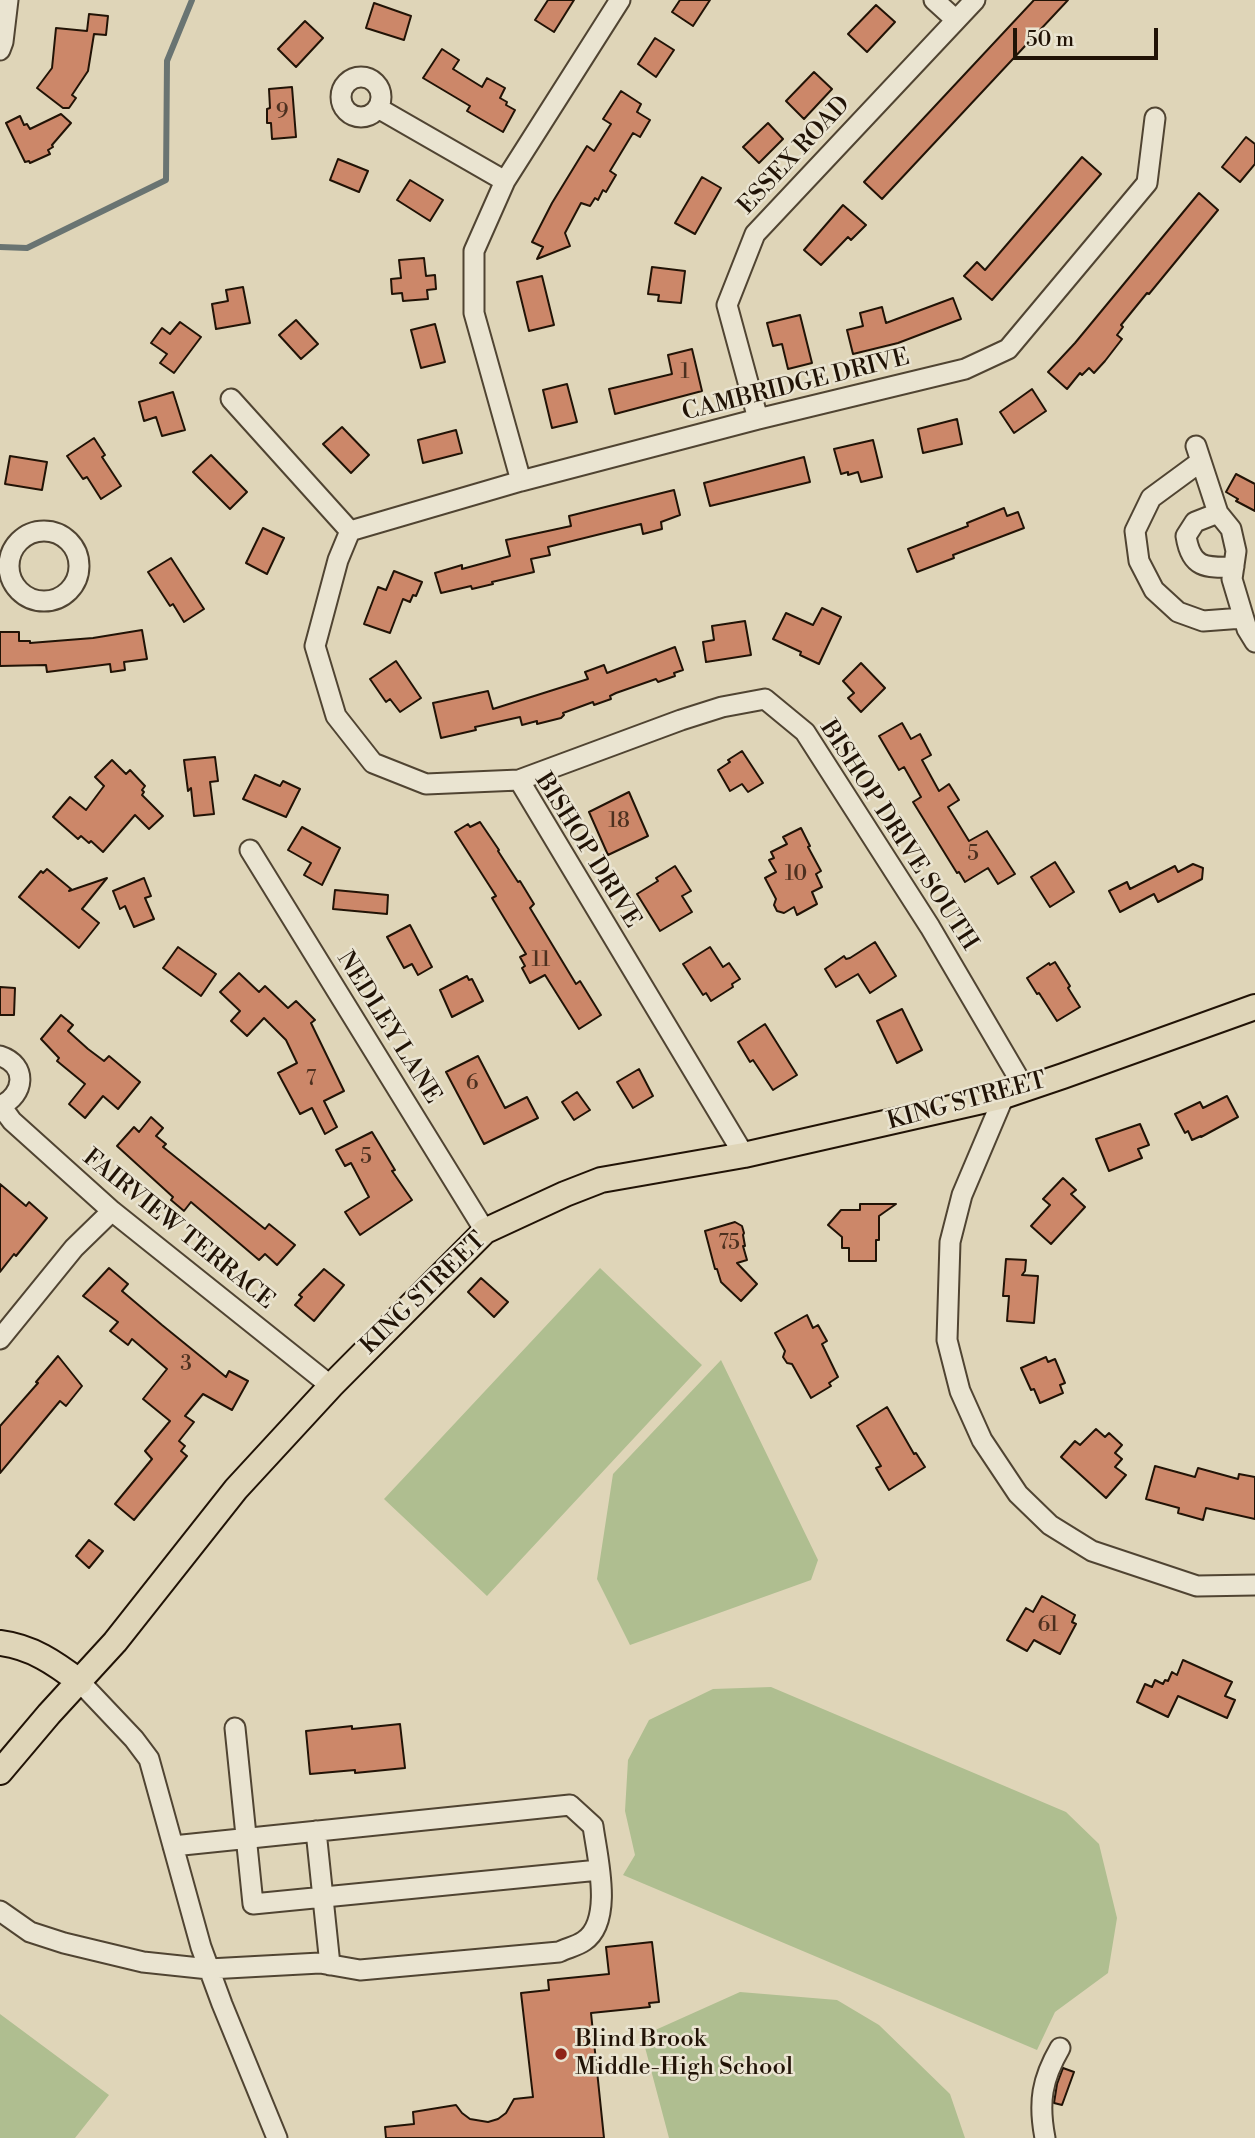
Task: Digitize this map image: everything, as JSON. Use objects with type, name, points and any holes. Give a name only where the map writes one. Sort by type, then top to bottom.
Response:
[{"type":"main road","name":"KING STREET","points":[[0,1772],[116,1642],[236,1489],[331,1386],[485,1231],[601,1180],[744,1155],[1015,1092],[1255,1007]]},
{"type":"main road","points":[[0,1643],[35,1651],[80,1682]]},
{"type":"street","points":[[0,50],[8,0]]},
{"type":"street","points":[[521,481],[474,313],[474,251],[505,181],[620,0]]},
{"type":"street","points":[[934,0],[956,20]]},
{"type":"street","name":"ESSEX ROAD","points":[[758,419],[727,305],[755,234],[975,0]]},
{"type":"street","points":[[378,108],[505,181]]},
{"type":"street","name":"CAMBRIDGE DRIVE","points":[[350,531],[521,481],[758,419],[965,369],[1008,349],[1147,183],[1156,118]]},
{"type":"street","points":[[231,399],[350,531]]},
{"type":"street","points":[[1243,618],[1203,621],[1178,612],[1154,590],[1139,561],[1135,531],[1151,498],[1198,454],[1218,513],[1231,529],[1236,551],[1232,579],[1247,629],[1255,642]]},
{"type":"street","points":[[1218,513],[1195,522],[1186,536],[1188,550],[1195,561],[1209,568],[1234,568]]},
{"type":"street","name":"BISHOP DRIVE","points":[[350,531],[338,559],[314,646],[336,716],[373,762],[426,785],[519,780],[744,1155]]},
{"type":"street","name":"BISHOP DRIVE SOUTH","points":[[519,780],[681,720],[722,707],[765,699],[805,732],[930,927],[1015,1092]]},
{"type":"street","name":"NEDLEY LANE","points":[[250,850],[485,1231]]},
{"type":"street","name":"FAIRVIEW TERRACE","points":[[0,1056],[15,1065],[20,1077],[18,1093],[1,1106],[12,1121],[113,1211],[331,1386]]},
{"type":"street","points":[[1015,1092],[962,1195],[950,1242],[947,1339],[960,1391],[982,1440],[1018,1494],[1050,1525],[1092,1551],[1197,1586],[1255,1586]]},
{"type":"street","points":[[0,1339],[74,1248],[113,1211]]},
{"type":"street","points":[[80,1682],[134,1739],[149,1759],[209,1969],[277,2138]]},
{"type":"street","points":[[235,1728],[253,1904],[599,1870]]},
{"type":"street","points":[[0,1911],[30,1932],[64,1943],[144,1962],[209,1969],[320,1963],[359,1970],[559,1952],[586,1940],[599,1921],[602,1899],[593,1826],[570,1805],[173,1846]]},
{"type":"street","points":[[316,1831],[330,1965]]},
{"type":"street","points":[[1045,2138],[1042,2089],[1060,2048]]},
{"type":"green space","points":[[600,1268],[702,1365],[487,1596],[384,1499]]},
{"type":"green space","points":[[721,1360],[818,1560],[811,1580],[630,1645],[597,1579],[613,1474]]},
{"type":"green space","points":[[771,1687],[1066,1812],[1099,1844],[1117,1918],[1108,1973],[1055,2012],[1037,2050],[623,1875],[635,1855],[625,1811],[628,1760],[649,1720],[713,1689]]},
{"type":"green space","points":[[740,1992],[837,2000],[879,2025],[950,2094],[965,2138],[669,2138],[642,2036]]},
{"type":"green space","points":[[0,2014],[109,2095],[75,2138],[0,2138]]},
{"type":"building","points":[[548,0],[574,0],[554,32],[535,20]]},
{"type":"building","points":[[680,0],[710,0],[693,26],[672,12]]},
{"type":"building","points":[[1034,0],[1068,0],[882,199],[864,182]]},
{"type":"building","points":[[374,3],[411,16],[404,40],[366,28]]},
{"type":"building","points":[[876,5],[895,22],[867,52],[848,34]]},
{"type":"building","points":[[89,14],[108,16],[106,35],[94,34],[88,71],[72,95],[76,98],[69,108],[63,108],[37,88],[52,68],[56,28],[87,31]]},
{"type":"building","points":[[305,21],[323,38],[296,67],[278,49]]},
{"type":"building","points":[[655,38],[674,50],[656,77],[638,64]]},
{"type":"building","points":[[442,49],[459,60],[453,69],[482,87],[487,78],[505,88],[500,98],[515,110],[503,132],[467,111],[470,106],[423,78]]},
{"type":"building","points":[[814,72],[832,89],[804,119],[786,101]]},
{"type":"building","points":[[292,87],[296,137],[272,139],[271,123],[267,123],[267,109],[270,108],[269,89]]},
{"type":"building","points":[[621,91],[641,104],[637,112],[650,120],[640,137],[633,133],[610,171],[616,175],[606,192],[603,190],[598,200],[595,198],[590,206],[581,203],[565,233],[570,246],[537,259],[543,247],[532,242],[587,146],[594,151],[611,124],[603,119]]},
{"type":"building","points":[[61,114],[71,123],[48,150],[50,154],[30,163],[25,162],[6,123],[20,116],[24,125],[27,124],[30,129]]},
{"type":"building","points":[[768,123],[783,139],[759,163],[743,147]]},
{"type":"building","points":[[1246,137],[1255,144],[1255,164],[1240,182],[1222,167]]},
{"type":"building","points":[[1082,157],[1101,174],[992,300],[964,276],[977,262],[985,270]]},
{"type":"building","points":[[338,159],[368,171],[359,192],[330,180]]},
{"type":"building","points":[[702,177],[721,188],[695,234],[675,223]]},
{"type":"building","points":[[410,180],[443,200],[430,221],[397,200]]},
{"type":"building","points":[[1199,193],[1218,210],[1121,325],[1123,327],[1117,335],[1122,339],[1105,361],[1094,373],[1089,368],[1082,375],[1080,373],[1067,389],[1048,372]]},
{"type":"building","points":[[843,205],[866,225],[851,240],[848,237],[821,265],[804,250]]},
{"type":"building","points":[[424,258],[426,276],[435,275],[436,289],[427,290],[428,299],[403,301],[402,293],[392,294],[391,279],[401,278],[399,260]]},
{"type":"building","points":[[652,267],[685,271],[681,303],[658,301],[659,295],[648,294]]},
{"type":"building","points":[[542,276],[554,325],[529,331],[517,282]]},
{"type":"building","points":[[243,287],[250,323],[216,329],[212,304],[228,301],[226,290]]},
{"type":"building","points":[[953,298],[961,319],[898,343],[853,354],[847,330],[863,326],[860,313],[882,307],[886,323]]},
{"type":"building","points":[[800,315],[812,363],[788,369],[782,344],[773,346],[767,323]]},
{"type":"building","points":[[296,320],[318,344],[301,359],[279,335]]},
{"type":"building","points":[[180,322],[201,337],[174,373],[160,363],[167,354],[151,343],[162,328],[170,334]]},
{"type":"building","points":[[435,324],[445,362],[421,368],[411,330]]},
{"type":"building","points":[[692,349],[702,391],[615,414],[609,389],[672,374],[668,355]]},
{"type":"building","points":[[567,384],[577,422],[552,428],[543,390]]},
{"type":"building","points":[[1032,389],[1046,411],[1014,433],[1000,412]]},
{"type":"building","points":[[173,392],[185,430],[162,436],[156,417],[144,421],[139,402]]},
{"type":"building","points":[[957,419],[962,444],[923,453],[918,429]]},
{"type":"building","points":[[342,427],[369,455],[351,473],[323,444]]},
{"type":"building","points":[[456,430],[462,453],[423,463],[418,440]]},
{"type":"building","points":[[94,438],[105,455],[102,457],[121,486],[101,499],[87,477],[83,479],[67,456]]},
{"type":"building","points":[[873,440],[882,477],[861,482],[858,472],[841,474],[834,449]]},
{"type":"building","points":[[211,455],[247,492],[230,509],[193,472]]},
{"type":"building","points":[[10,456],[47,462],[42,490],[5,484]]},
{"type":"building","points":[[804,457],[810,482],[710,506],[704,483]]},
{"type":"building","points":[[1236,474],[1255,484],[1255,511],[1226,492]]},
{"type":"building","points":[[674,490],[680,515],[661,522],[662,529],[643,534],[641,524],[548,547],[550,555],[531,559],[534,572],[472,589],[471,586],[441,593],[435,573],[510,556],[506,540],[571,526],[569,516]]},
{"type":"building","points":[[1004,508],[1007,516],[1018,512],[1024,528],[917,572],[908,549],[968,526],[967,523]]},
{"type":"building","points":[[263,528],[284,538],[267,574],[246,563]]},
{"type":"building","points":[[171,558],[204,609],[184,622],[148,572]]},
{"type":"building","points":[[394,571],[422,582],[410,602],[403,599],[390,633],[364,624],[378,587],[386,590]]},
{"type":"building","points":[[822,608],[841,617],[819,664],[773,639],[786,613],[813,625]]},
{"type":"building","points":[[745,621],[751,655],[706,662],[703,642],[714,640],[712,626]]},
{"type":"building","points":[[142,630],[147,659],[124,662],[125,670],[111,672],[110,664],[47,672],[46,665],[0,666],[0,632],[19,632],[19,641],[30,643],[93,638]]},
{"type":"building","points":[[675,647],[683,670],[674,673],[675,676],[658,682],[656,679],[616,693],[610,696],[611,699],[594,705],[593,702],[563,713],[561,718],[522,725],[520,717],[441,738],[433,703],[488,691],[493,709],[588,679],[585,672],[604,665],[607,673]]},
{"type":"building","points":[[396,661],[421,698],[400,712],[390,699],[386,702],[370,679]]},
{"type":"building","points":[[861,663],[885,688],[861,712],[848,698],[854,693],[843,681]]},
{"type":"building","points":[[902,723],[911,739],[920,734],[931,755],[922,760],[939,791],[949,784],[959,800],[948,807],[969,841],[987,831],[1015,874],[998,884],[988,868],[965,882],[959,872],[957,873],[913,802],[921,797],[904,767],[899,770],[879,736]]},
{"type":"building","points":[[742,751],[763,783],[748,792],[742,784],[730,791],[718,770]]},
{"type":"building","points":[[215,757],[218,781],[210,782],[214,814],[194,816],[184,760]]},
{"type":"building","points":[[112,760],[126,774],[130,770],[145,786],[142,795],[163,816],[149,829],[135,815],[103,852],[91,841],[89,843],[81,836],[78,839],[53,817],[70,797],[86,810],[104,786],[95,777]]},
{"type":"building","points":[[255,775],[280,786],[283,781],[300,789],[286,817],[243,799]]},
{"type":"building","points":[[629,792],[648,836],[608,855],[589,812]]},
{"type":"building","points":[[480,822],[534,904],[530,908],[576,984],[580,981],[601,1015],[579,1029],[545,975],[530,983],[520,957],[526,954],[492,898],[496,896],[455,832],[468,824],[470,827]]},
{"type":"building","points":[[302,827],[340,848],[322,885],[304,875],[311,863],[288,850]]},
{"type":"building","points":[[801,828],[821,871],[816,874],[822,887],[812,892],[817,904],[797,915],[794,907],[784,913],[777,911],[774,905],[776,899],[765,878],[776,872],[769,860],[774,858],[771,852],[787,844],[783,837]]},
{"type":"building","points":[[1055,862],[1074,892],[1050,907],[1031,877]]},
{"type":"building","points":[[1193,864],[1203,868],[1202,879],[1158,902],[1154,894],[1120,912],[1109,891],[1127,882],[1130,889],[1175,866],[1178,872]]},
{"type":"building","points":[[675,866],[691,891],[682,896],[692,912],[660,931],[637,894]]},
{"type":"building","points":[[47,869],[71,889],[69,891],[107,878],[82,909],[99,923],[79,948],[19,897],[41,871],[43,873]]},
{"type":"building","points":[[144,878],[151,896],[145,898],[154,919],[134,927],[125,906],[120,909],[113,891]]},
{"type":"building","points":[[335,890],[388,895],[387,914],[333,909]]},
{"type":"building","points":[[410,925],[432,967],[418,975],[412,964],[404,968],[387,937]]},
{"type":"building","points":[[875,942],[896,976],[870,993],[858,974],[836,987],[825,969],[844,956],[846,959],[850,958]]},
{"type":"building","points":[[178,947],[216,974],[201,996],[163,968]]},
{"type":"building","points":[[710,947],[723,967],[729,963],[740,979],[732,984],[733,987],[711,1001],[706,993],[703,995],[683,964]]},
{"type":"building","points":[[1055,962],[1080,1007],[1057,1021],[1027,978],[1049,963],[1050,965]]},
{"type":"building","points":[[239,973],[259,992],[265,986],[288,1008],[296,1001],[315,1020],[311,1023],[344,1091],[324,1101],[337,1127],[325,1134],[312,1108],[300,1114],[278,1073],[297,1063],[286,1040],[264,1018],[247,1036],[231,1021],[240,1011],[220,992]]},
{"type":"building","points":[[467,976],[469,980],[472,979],[483,1001],[452,1017],[440,990]]},
{"type":"building","points":[[0,987],[15,988],[14,1015],[0,1015]]},
{"type":"building","points":[[902,1009],[922,1050],[897,1063],[877,1021]]},
{"type":"building","points":[[61,1015],[73,1025],[68,1031],[88,1049],[104,1061],[109,1056],[140,1082],[118,1109],[103,1096],[85,1118],[69,1104],[85,1084],[57,1061],[59,1058],[41,1039]]},
{"type":"building","points":[[765,1024],[797,1075],[773,1090],[738,1042]]},
{"type":"building","points":[[478,1056],[505,1108],[527,1097],[538,1118],[484,1144],[446,1072]]},
{"type":"building","points":[[639,1069],[653,1096],[633,1108],[617,1082]]},
{"type":"building","points":[[577,1092],[590,1110],[574,1120],[562,1102]]},
{"type":"building","points":[[1227,1096],[1238,1117],[1192,1140],[1175,1114],[1200,1102],[1203,1108]]},
{"type":"building","points":[[151,1117],[163,1128],[156,1136],[166,1144],[163,1147],[265,1229],[269,1224],[295,1245],[277,1265],[265,1254],[259,1260],[191,1202],[184,1211],[171,1200],[173,1197],[117,1146],[134,1127],[139,1132]]},
{"type":"building","points":[[1140,1124],[1149,1145],[1138,1149],[1142,1158],[1109,1171],[1096,1139]]},
{"type":"building","points":[[372,1132],[395,1170],[392,1171],[412,1200],[360,1235],[345,1212],[369,1197],[351,1163],[345,1166],[336,1150]]},
{"type":"building","points":[[1063,1178],[1076,1190],[1071,1194],[1085,1207],[1051,1244],[1031,1226],[1050,1205],[1043,1199]]},
{"type":"building","points":[[0,1184],[26,1206],[29,1202],[47,1218],[0,1272]]},
{"type":"building","points":[[860,1204],[896,1204],[879,1216],[876,1261],[849,1261],[849,1248],[842,1248],[842,1237],[828,1225],[841,1210],[860,1210]]},
{"type":"building","points":[[735,1222],[742,1226],[747,1260],[737,1263],[757,1284],[741,1301],[721,1282],[705,1231]]},
{"type":"building","points":[[1006,1259],[1026,1260],[1022,1275],[1038,1276],[1034,1323],[1007,1321],[1009,1296],[1003,1296]]},
{"type":"building","points":[[109,1268],[128,1284],[122,1291],[162,1325],[226,1377],[229,1371],[248,1381],[232,1410],[203,1394],[185,1416],[194,1422],[179,1441],[185,1446],[181,1451],[187,1456],[134,1520],[115,1504],[152,1459],[145,1451],[170,1421],[143,1399],[167,1369],[132,1339],[128,1345],[110,1331],[118,1322],[83,1296]]},
{"type":"building","points":[[324,1269],[344,1285],[314,1321],[295,1305],[302,1297],[299,1295]]},
{"type":"building","points":[[481,1278],[508,1302],[494,1317],[468,1292]]},
{"type":"building","points":[[807,1315],[813,1328],[818,1325],[827,1341],[822,1344],[838,1377],[829,1383],[831,1386],[811,1398],[792,1364],[787,1363],[783,1357],[785,1351],[775,1333]]},
{"type":"building","points":[[58,1356],[82,1386],[66,1406],[60,1401],[0,1473],[0,1426]]},
{"type":"building","points":[[1046,1357],[1048,1362],[1055,1359],[1065,1383],[1060,1385],[1063,1393],[1040,1403],[1021,1368]]},
{"type":"building","points":[[887,1407],[914,1454],[916,1453],[925,1467],[889,1490],[876,1468],[881,1466],[857,1426]]},
{"type":"building","points":[[1096,1429],[1105,1437],[1109,1433],[1122,1445],[1115,1453],[1122,1459],[1115,1467],[1126,1475],[1106,1498],[1061,1457],[1075,1441],[1080,1445]]},
{"type":"building","points":[[1155,1466],[1195,1477],[1198,1468],[1238,1479],[1239,1474],[1255,1477],[1255,1519],[1206,1508],[1203,1520],[1178,1513],[1179,1508],[1146,1499]]},
{"type":"building","points":[[89,1540],[103,1551],[89,1568],[76,1556]]},
{"type":"building","points":[[1042,1596],[1075,1615],[1072,1622],[1076,1624],[1060,1654],[1034,1640],[1027,1651],[1007,1640],[1026,1608],[1033,1612]]},
{"type":"building","points":[[1183,1660],[1232,1682],[1225,1696],[1235,1700],[1227,1718],[1178,1696],[1168,1717],[1137,1702],[1145,1684],[1152,1687],[1155,1680],[1163,1684],[1165,1680],[1168,1681],[1172,1672],[1177,1675]]},
{"type":"building","points":[[400,1724],[405,1768],[310,1774],[306,1731]]},
{"type":"building","name":"Blind Brook Middle-High School","points":[[652,1942],[659,2002],[649,2003],[650,2007],[591,2013],[604,2138],[386,2138],[385,2127],[414,2124],[413,2112],[456,2105],[470,2119],[488,2122],[506,2113],[514,2099],[533,2097],[521,1993],[549,1990],[548,1980],[609,1974],[606,1947]]},
{"type":"building","points":[[1063,2068],[1074,2072],[1062,2105],[1054,2103]]},
{"type":"waterway","points":[[0,247],[27,248],[166,180],[167,61],[192,0]]},
{"type":"place","name":"Blind Brook Middle-High School","points":[[561,2054]]}]
